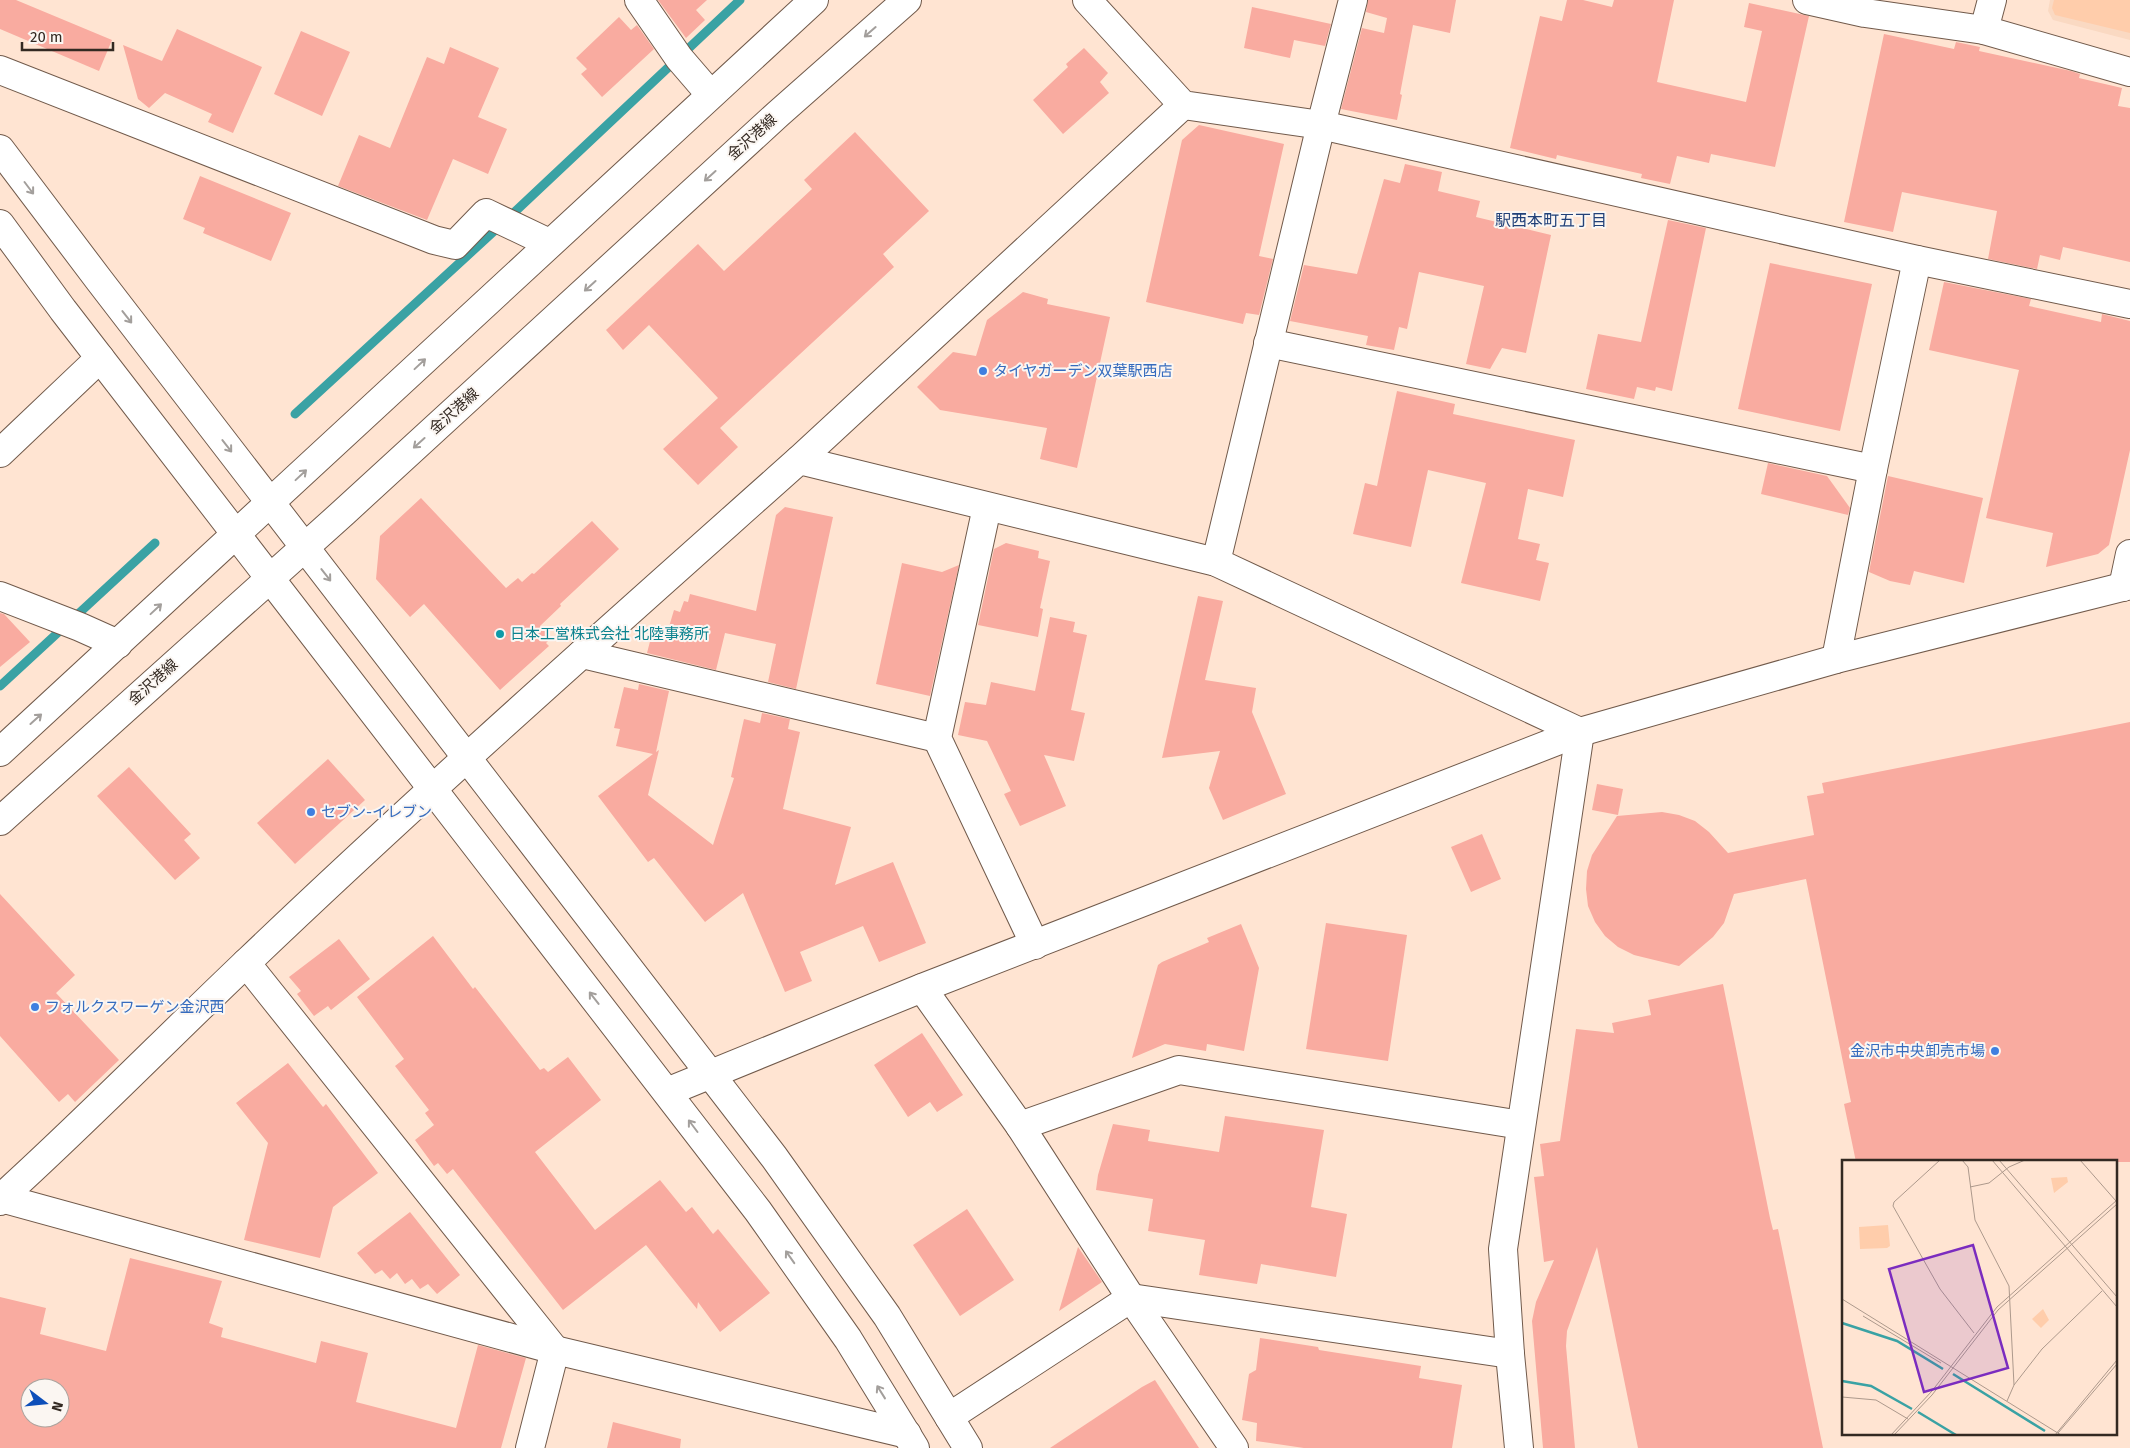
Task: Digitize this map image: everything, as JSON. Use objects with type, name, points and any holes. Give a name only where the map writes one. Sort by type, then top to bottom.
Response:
[{"type":"street","points":[[639,0],[680,58],[710,94]]},
{"type":"street","points":[[0,752],[710,94],[814,0]]},
{"type":"street","name":"金沢港線","points":[[0,821],[305,547],[778,114],[907,0]]},
{"type":"street","points":[[1087,0],[1183,105],[1321,125],[1918,260],[2130,304]]},
{"type":"street","points":[[1216,562],[1353,0]]},
{"type":"street","points":[[1807,0],[1865,13],[1984,30],[2130,72]]},
{"type":"street","points":[[1984,30],[1992,0]]},
{"type":"street","points":[[0,70],[434,240],[455,245],[486,213],[549,243]]},
{"type":"street","points":[[0,1199],[57,1147],[246,963],[433,790],[799,460],[1183,105]]},
{"type":"street","points":[[0,149],[774,1157],[887,1316],[968,1448]]},
{"type":"street","points":[[0,224],[100,358],[758,1211],[848,1339],[911,1441]]},
{"type":"street","points":[[1836,659],[1873,469],[1918,260]]},
{"type":"street","points":[[1268,343],[1873,469]]},
{"type":"street","points":[[0,453],[100,358]]},
{"type":"street","points":[[799,460],[1216,562],[1580,732]]},
{"type":"street","points":[[987,507],[937,738],[1035,945]]},
{"type":"street","points":[[667,1092],[922,988],[1580,732],[1836,659],[2126,586],[2130,554]]},
{"type":"street","points":[[0,596],[118,644]]},
{"type":"street","points":[[582,654],[937,738]]},
{"type":"street","points":[[1519,1448],[1503,1249],[1580,732]]},
{"type":"street","points":[[246,963],[555,1350]]},
{"type":"street","points":[[922,988],[1020,1126],[1131,1298],[1234,1448]]},
{"type":"street","points":[[1020,1126],[1179,1070],[1521,1125]]},
{"type":"street","points":[[0,1199],[555,1350],[911,1441]]},
{"type":"street","points":[[949,1417],[1131,1298],[1510,1354]]},
{"type":"street","points":[[530,1448],[555,1350]]},
{"type":"shaded area","points":[[2050,0],[2130,0],[2130,40],[2053,20],[2048,11]]},
{"type":"shaded area","points":[[2054,0],[2130,0],[2130,33],[2055,15],[2052,8]]},
{"type":"building","points":[[0,0],[16,0],[112,40],[99,71],[0,29]]},
{"type":"building","points":[[658,0],[707,0],[696,10],[705,20],[686,38]]},
{"type":"building","points":[[1368,0],[1456,0],[1450,33],[1413,25],[1397,120],[1341,109],[1362,28],[1384,33],[1387,18],[1366,12]]},
{"type":"building","points":[[1567,0],[1583,0],[1612,7],[1614,0],[1674,0],[1657,82],[1746,102],[1762,31],[1744,27],[1749,3],[1809,16],[1775,167],[1711,154],[1709,163],[1677,156],[1670,184],[1641,178],[1642,174],[1557,155],[1556,159],[1510,148],[1540,16],[1562,21]]},
{"type":"building","points":[[1252,7],[1331,24],[1325,46],[1294,40],[1290,58],[1244,48]]},
{"type":"building","points":[[619,17],[631,30],[637,25],[654,49],[602,97],[581,74],[587,69],[576,58]]},
{"type":"building","points":[[177,29],[262,67],[233,133],[208,122],[212,114],[165,93],[149,108],[138,99],[123,45],[162,61]]},
{"type":"building","points":[[301,31],[350,52],[322,116],[274,94]]},
{"type":"building","points":[[1884,34],[1954,49],[1956,42],[1980,47],[1979,51],[2071,71],[2080,74],[2079,78],[2122,88],[2118,106],[2130,108],[2130,262],[2063,247],[2060,260],[2040,255],[2037,269],[1988,259],[1997,211],[1902,192],[1893,232],[1844,222]]},
{"type":"building","points":[[450,47],[499,68],[478,117],[507,129],[488,174],[453,159],[427,220],[338,186],[359,135],[390,148],[427,57],[444,64]]},
{"type":"building","points":[[1084,48],[1108,73],[1100,82],[1109,93],[1063,134],[1033,100],[1068,67],[1066,64]]},
{"type":"building","points":[[1199,125],[1284,144],[1259,256],[1273,259],[1259,315],[1246,313],[1243,324],[1146,302],[1182,140]]},
{"type":"building","points":[[855,132],[929,211],[883,254],[894,267],[720,428],[738,447],[698,485],[663,449],[718,398],[649,325],[623,350],[606,330],[698,244],[724,271],[812,189],[804,180]]},
{"type":"building","points":[[1405,164],[1442,172],[1438,191],[1480,201],[1476,217],[1551,235],[1526,353],[1502,348],[1490,369],[1466,364],[1484,286],[1419,272],[1407,329],[1399,327],[1394,350],[1366,345],[1368,336],[1290,321],[1304,265],[1357,274],[1384,179],[1400,183]]},
{"type":"building","points":[[200,176],[291,213],[271,261],[203,233],[205,228],[183,219]]},
{"type":"building","points":[[1668,220],[1706,228],[1672,391],[1656,387],[1655,391],[1637,387],[1634,399],[1586,389],[1598,334],[1641,342]]},
{"type":"building","points":[[1770,263],[1872,284],[1840,431],[1738,409]]},
{"type":"building","points":[[1944,282],[2031,299],[2029,306],[2101,322],[2102,314],[2130,321],[2130,450],[2109,545],[2098,554],[2046,567],[2053,533],[1986,518],[2019,370],[1929,350]]},
{"type":"building","points":[[1023,292],[1048,299],[1047,304],[1110,317],[1077,468],[1040,459],[1047,428],[940,410],[917,387],[953,352],[976,356],[987,320]]},
{"type":"building","points":[[1397,391],[1455,404],[1453,414],[1575,440],[1563,497],[1528,489],[1518,539],[1540,544],[1536,560],[1549,563],[1540,601],[1461,583],[1486,483],[1428,470],[1411,547],[1353,534],[1365,483],[1377,486]]},
{"type":"building","points":[[1768,463],[1827,476],[1850,508],[1848,515],[1761,494]]},
{"type":"building","points":[[1888,476],[1983,498],[1964,583],[1914,571],[1910,585],[1890,581],[1869,572]]},
{"type":"building","points":[[421,498],[506,588],[518,578],[522,582],[532,573],[534,574],[592,521],[619,549],[560,604],[561,606],[540,626],[551,638],[546,643],[549,646],[500,690],[424,604],[410,617],[376,579],[380,536]]},
{"type":"building","points":[[785,507],[833,517],[796,689],[768,682],[776,644],[725,633],[716,670],[647,653],[654,626],[668,630],[674,610],[680,612],[684,601],[688,602],[690,594],[756,611],[776,515]]},
{"type":"building","points":[[1006,543],[1039,551],[1038,558],[1050,561],[1040,608],[1043,609],[1038,637],[978,625],[994,549]]},
{"type":"building","points":[[902,563],[942,572],[959,565],[930,696],[876,684]]},
{"type":"building","points":[[1198,596],[1223,601],[1205,680],[1256,688],[1252,712],[1286,794],[1223,820],[1209,788],[1220,751],[1162,758]]},
{"type":"building","points":[[0,613],[4,614],[30,642],[0,667]]},
{"type":"building","points":[[1050,617],[1075,622],[1073,632],[1087,635],[1071,710],[1085,713],[1074,761],[1044,755],[1066,806],[1020,826],[1004,794],[1011,791],[987,741],[958,735],[965,702],[986,705],[991,682],[1035,691]]},
{"type":"building","points":[[639,684],[669,691],[656,752],[659,750],[648,795],[713,845],[734,778],[731,777],[744,719],[760,723],[762,713],[790,719],[788,729],[800,732],[783,809],[851,827],[835,885],[893,862],[926,943],[879,962],[863,926],[800,952],[812,981],[785,992],[743,893],[705,922],[654,858],[648,862],[598,796],[653,754],[616,746],[620,729],[614,728],[624,687],[638,690]]},
{"type":"building","points":[[2130,722],[2130,1162],[2118,1162],[2118,1160],[1856,1160],[1844,1104],[1851,1102],[1806,879],[1734,894],[1724,923],[1713,937],[1679,966],[1634,955],[1618,947],[1605,936],[1595,922],[1588,906],[1586,889],[1587,871],[1592,855],[1617,816],[1662,812],[1679,815],[1695,821],[1709,832],[1728,853],[1814,835],[1807,796],[1824,793],[1822,783]]},
{"type":"building","name":"セブン-イレブン","points":[[328,759],[365,800],[295,864],[257,823]]},
{"type":"building","points":[[129,767],[191,834],[184,840],[200,858],[175,880],[97,796]]},
{"type":"building","points":[[1597,784],[1623,789],[1618,815],[1592,810]]},
{"type":"building","points":[[1482,834],[1501,879],[1471,892],[1451,847]]},
{"type":"building","name":"フォルクスワーゲン金沢西","points":[[0,894],[75,975],[56,993],[119,1060],[75,1102],[68,1094],[59,1102],[0,1036]]},
{"type":"building","points":[[1326,923],[1407,935],[1388,1061],[1306,1049]]},
{"type":"building","points":[[1241,924],[1259,968],[1244,1051],[1207,1044],[1206,1051],[1165,1044],[1132,1058],[1158,965],[1209,942],[1207,938]]},
{"type":"building","points":[[433,936],[473,989],[475,987],[540,1070],[544,1068],[548,1072],[568,1057],[601,1100],[535,1152],[595,1230],[660,1180],[686,1212],[692,1207],[713,1234],[718,1229],[770,1293],[720,1332],[698,1302],[697,1309],[646,1245],[563,1310],[453,1169],[447,1174],[438,1163],[434,1166],[415,1140],[434,1125],[425,1113],[429,1110],[395,1066],[404,1059],[357,997]]},
{"type":"building","points":[[339,939],[370,979],[331,1010],[328,1006],[314,1016],[297,994],[301,991],[289,977]]},
{"type":"building","points":[[1723,984],[1770,1218],[1773,1230],[1778,1229],[1823,1448],[1638,1448],[1597,1247],[1567,1331],[1566,1346],[1575,1448],[1543,1448],[1532,1321],[1536,1302],[1554,1260],[1544,1262],[1534,1177],[1544,1176],[1540,1144],[1560,1141],[1576,1029],[1614,1033],[1612,1023],[1651,1015],[1648,1000]]},
{"type":"building","points":[[922,1033],[963,1095],[937,1112],[930,1102],[908,1117],[874,1065]]},
{"type":"building","points":[[288,1063],[323,1107],[326,1104],[378,1173],[333,1207],[320,1258],[244,1240],[268,1143],[236,1103]]},
{"type":"building","points":[[1225,1116],[1324,1130],[1311,1207],[1347,1214],[1336,1277],[1261,1264],[1257,1284],[1199,1275],[1205,1240],[1148,1231],[1153,1199],[1096,1190],[1098,1175],[1113,1124],[1150,1130],[1148,1141],[1219,1152]]},
{"type":"building","points":[[967,1209],[1014,1280],[960,1316],[913,1245]]},
{"type":"building","points":[[410,1212],[460,1275],[437,1294],[428,1284],[420,1289],[412,1279],[405,1284],[397,1273],[390,1279],[382,1270],[375,1274],[357,1253]]},
{"type":"building","points":[[1078,1247],[1102,1282],[1059,1311]]},
{"type":"building","points":[[130,1258],[222,1281],[209,1323],[223,1328],[221,1337],[316,1363],[321,1341],[368,1353],[356,1402],[456,1428],[478,1345],[526,1358],[501,1448],[0,1448],[0,1297],[46,1308],[40,1334],[106,1351]]},
{"type":"building","points":[[1260,1338],[1318,1347],[1319,1350],[1421,1366],[1419,1378],[1462,1385],[1452,1448],[1304,1448],[1256,1441],[1257,1423],[1242,1420],[1249,1374],[1256,1370]]},
{"type":"building","points":[[1155,1380],[1199,1448],[1050,1448],[1142,1387]]},
{"type":"building","points":[[613,1422],[681,1439],[680,1448],[607,1448]]},
{"type":"waterway","points":[[295,414],[504,222],[740,0]]},
{"type":"waterway","points":[[0,686],[155,543]]},
{"type":"place","name":"タイヤガーデン双葉駅西店","points":[[983,371]]},
{"type":"place","name":"日本工営株式会社 北陸事務所","points":[[500,634]]},
{"type":"place","name":"セブン-イレブン","points":[[311,812]]},
{"type":"place","name":"フォルクスワーゲン金沢西","points":[[35,1007]]},
{"type":"place","name":"金沢市中央卸売市場","points":[[1995,1051]]},
{"type":"district","name":"駅西本町五丁目","points":[[1551,220]]}]
